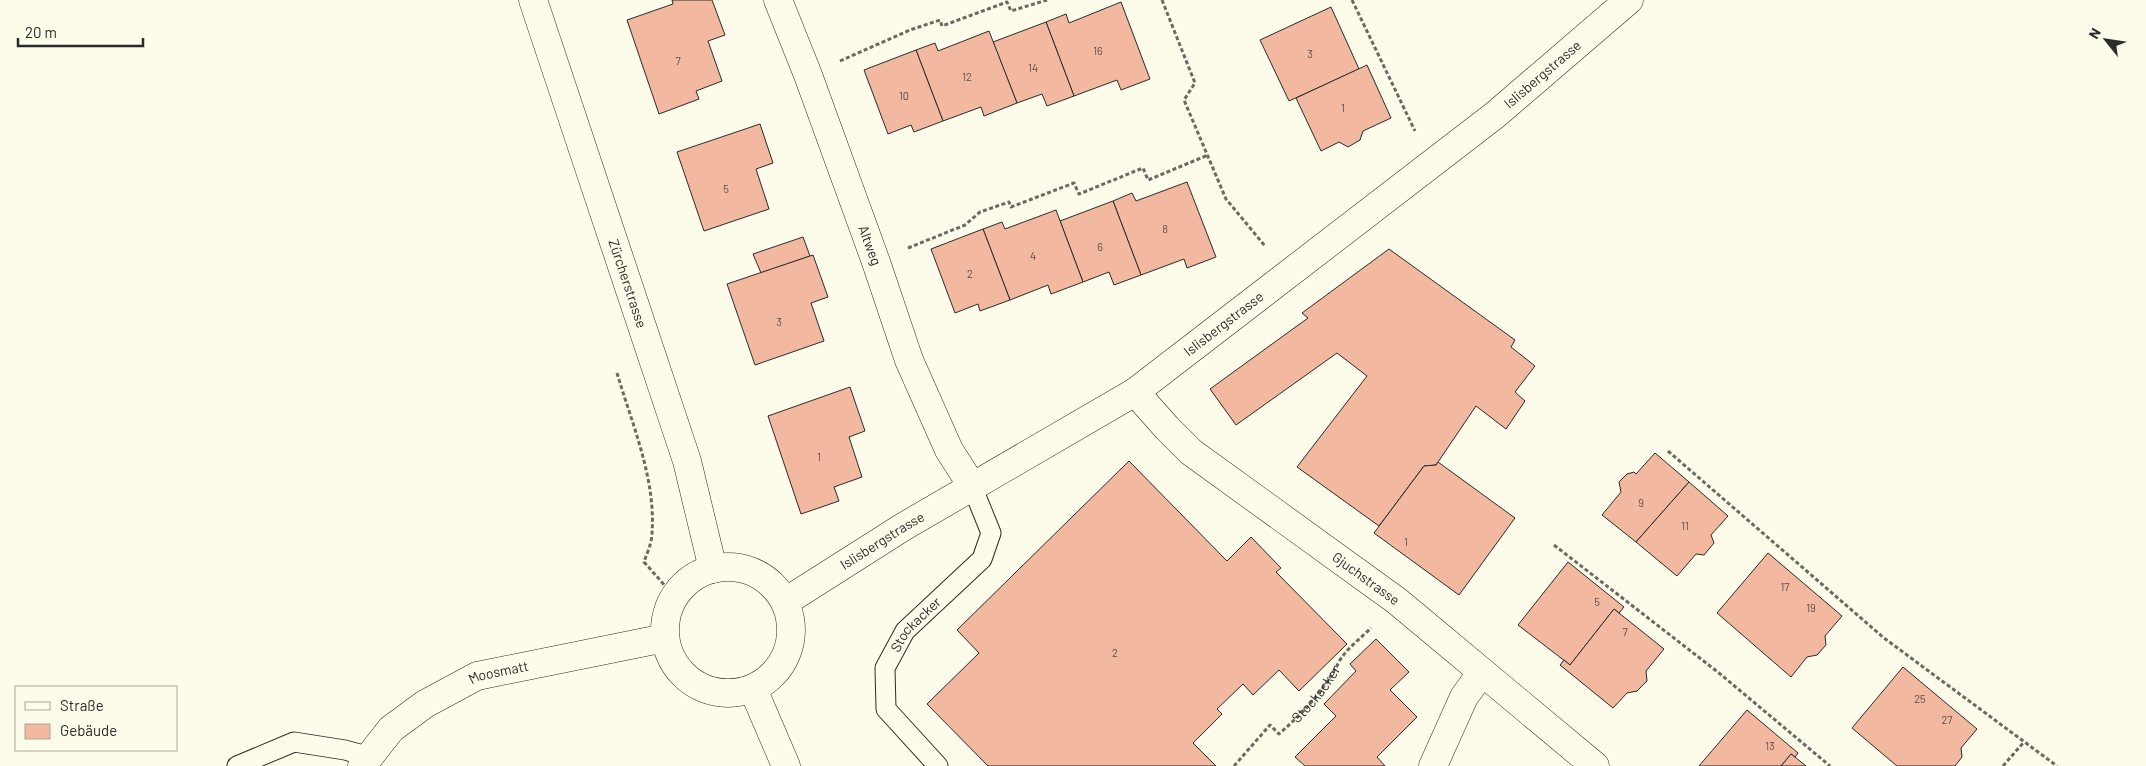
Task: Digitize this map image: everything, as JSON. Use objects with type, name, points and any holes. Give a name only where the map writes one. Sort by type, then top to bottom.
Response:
[{"type":"street","name":"Zürcherstrasse","points":[[533,0],[687,461],[712,569]]},
{"type":"street","name":"Altweg","points":[[778,0],[808,75],[876,262],[909,360],[950,450],[972,486]]},
{"type":"street","name":"Islisbergstrasse","points":[[785,602],[972,486],[1135,392],[1495,115],[1629,0]]},
{"type":"street","name":"Gjuchstrasse","points":[[1135,392],[1191,452],[1396,601],[1595,766]]},
{"type":"street","points":[[730,567],[747,569],[762,576],[775,588],[785,602],[791,618],[791,636],[788,652],[780,668],[768,680],[753,689],[737,694],[720,694],[704,690],[689,681],[677,669],[669,654],[665,638],[664,623],[674,596],[684,584],[697,575],[712,569],[730,567]]},
{"type":"street","name":"Moosmatt","points":[[366,762],[391,729],[425,704],[477,676],[665,638]]},
{"type":"street","points":[[1433,766],[1464,697],[1482,672]]},
{"type":"street","points":[[753,689],[786,766]]},
{"type":"lane","name":"Stockacker","points":[[938,766],[886,709],[885,668],[905,631],[982,559],[991,533],[972,486]]},
{"type":"lane","points":[[237,766],[294,742],[344,750],[366,762]]},
{"type":"path","points":[[808,75],[910,30],[940,20],[942,26],[1007,2],[1010,11],[1047,0]]},
{"type":"path","points":[[1162,0],[1195,83],[1184,100],[1226,199],[1253,230],[1286,275]]},
{"type":"path","points":[[1352,0],[1418,138],[1435,160]]},
{"type":"path","points":[[927,240],[965,225],[980,212],[1009,202],[1011,207],[1074,183],[1079,194],[1143,168],[1148,180],[1208,155]]},
{"type":"path","points":[[614,365],[642,458],[652,500],[652,535],[644,562],[674,596]]},
{"type":"path","points":[[1668,450],[1884,638],[2057,766]]},
{"type":"path","points":[[1554,545],[1718,673],[1830,766]]},
{"type":"path","name":"Stockacker","points":[[1234,766],[1270,725],[1279,734],[1307,709],[1336,670],[1339,661],[1396,601]]},
{"type":"path","points":[[2003,766],[2024,742]]},
{"type":"building","points":[[672,0],[712,0],[725,35],[708,41],[722,81],[696,91],[699,99],[659,114],[627,20],[673,4]]},
{"type":"building","points":[[1121,2],[1150,79],[1121,90],[1117,80],[1074,96],[1046,22],[1066,14],[1069,23]]},
{"type":"building","points":[[1331,7],[1359,69],[1289,101],[1260,40]]},
{"type":"building","points":[[1046,22],[1074,96],[1047,106],[1042,94],[1017,103],[993,42]]},
{"type":"building","points":[[989,31],[1017,103],[984,116],[981,107],[943,121],[916,50],[935,43],[938,51]]},
{"type":"building","points":[[916,50],[943,121],[914,132],[911,125],[888,134],[864,70]]},
{"type":"building","points":[[1367,65],[1391,118],[1363,131],[1360,140],[1348,147],[1339,142],[1321,151],[1296,98]]},
{"type":"building","points":[[760,124],[773,163],[756,169],[769,209],[704,231],[677,152]]},
{"type":"building","points":[[1187,182],[1216,257],[1187,268],[1184,259],[1141,275],[1113,201],[1132,193],[1136,201]]},
{"type":"building","points":[[1113,201],[1141,275],[1114,285],[1109,272],[1083,282],[1060,221]]},
{"type":"building","points":[[1056,210],[1083,282],[1051,294],[1048,285],[1010,300],[983,229],[1002,222],[1005,229]]},
{"type":"building","points":[[983,229],[1010,300],[980,311],[978,304],[955,313],[931,249]]},
{"type":"building","points":[[803,237],[810,256],[761,273],[753,254]]},
{"type":"building","points":[[1389,249],[1515,340],[1511,347],[1535,366],[1515,392],[1525,401],[1506,429],[1476,406],[1436,465],[1424,466],[1379,526],[1297,467],[1367,376],[1337,353],[1236,425],[1210,389],[1308,318],[1302,313]]},
{"type":"building","points":[[813,255],[828,297],[811,303],[824,341],[755,365],[727,284]]},
{"type":"building","points":[[850,387],[865,431],[849,437],[862,477],[834,487],[839,501],[801,514],[768,416]]},
{"type":"building","points":[[1655,453],[1689,482],[1636,542],[1602,515],[1621,492],[1619,482],[1627,474],[1634,472],[1636,474]]},
{"type":"building","points":[[1129,461],[1227,561],[1251,537],[1281,568],[1276,572],[1347,644],[1299,691],[1279,670],[1253,695],[1243,684],[1217,709],[1222,714],[1193,743],[1216,766],[988,766],[927,704],[979,653],[957,630]]},
{"type":"building","points":[[1438,462],[1515,518],[1459,595],[1374,533],[1424,466],[1436,465]]},
{"type":"building","points":[[1689,482],[1728,516],[1711,535],[1714,543],[1704,555],[1696,554],[1677,576],[1636,542]]},
{"type":"building","points":[[1768,553],[1842,616],[1825,636],[1826,645],[1817,655],[1807,657],[1791,677],[1717,613]]},
{"type":"building","points":[[1568,562],[1624,607],[1619,613],[1614,609],[1570,665],[1518,625]]},
{"type":"building","points":[[1614,609],[1664,649],[1646,671],[1647,681],[1637,691],[1627,693],[1613,708],[1560,665],[1564,660],[1570,665]]},
{"type":"building","points":[[1376,639],[1409,672],[1390,690],[1417,717],[1377,757],[1385,766],[1305,766],[1295,757],[1336,716],[1324,704],[1356,671],[1350,664]]},
{"type":"building","points":[[1903,667],[1977,729],[1961,748],[1962,757],[1955,766],[1897,766],[1852,728]]},
{"type":"building","points":[[1747,710],[1798,753],[1795,757],[1791,754],[1781,766],[1699,766]]},
{"type":"building","points":[[1791,754],[1795,757],[1806,766],[1781,766]]}]
